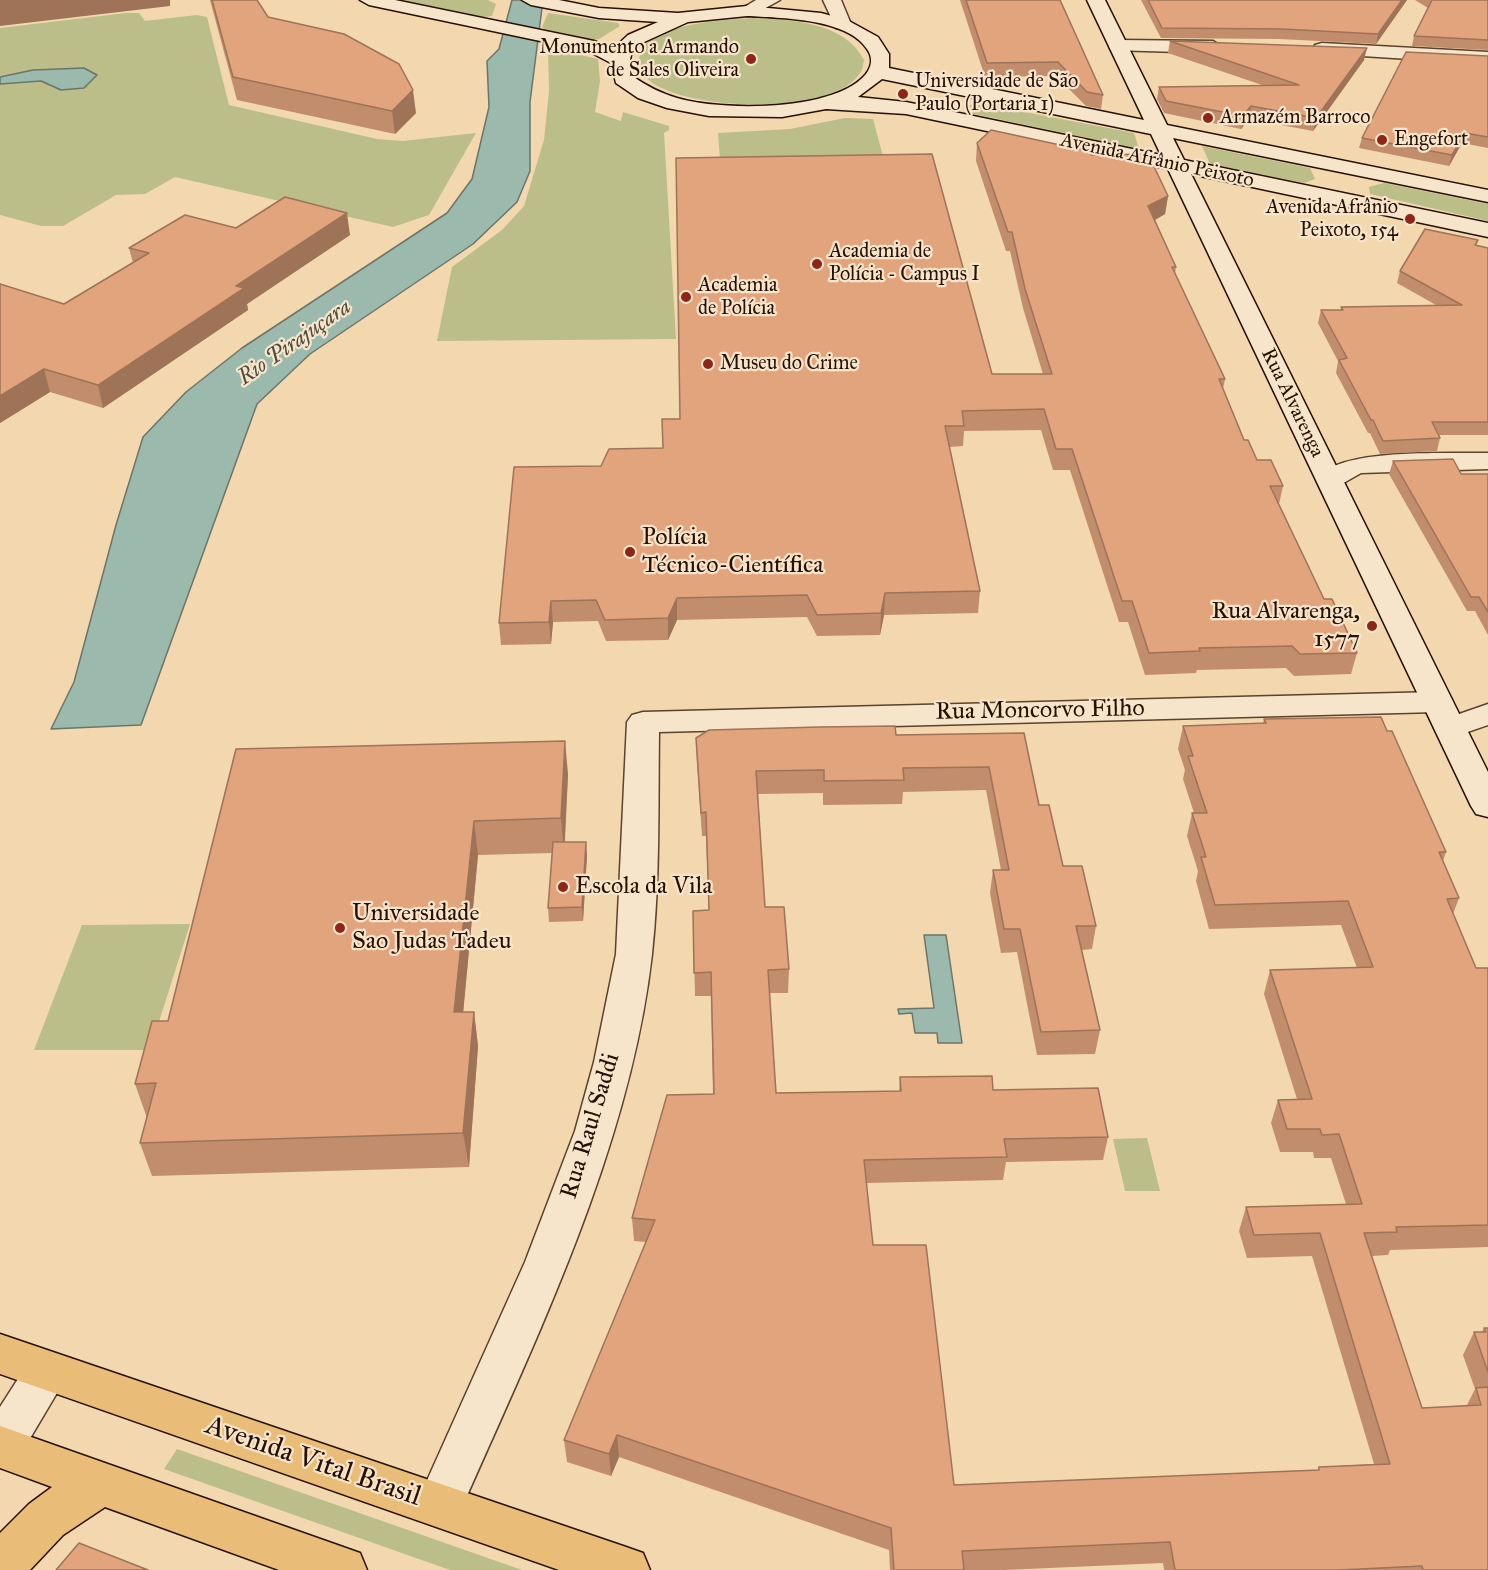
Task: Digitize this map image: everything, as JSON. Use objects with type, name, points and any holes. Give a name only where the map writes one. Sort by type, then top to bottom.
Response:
[{"type":"main road","points":[[369,0],[594,47],[620,60]]},
{"type":"main road","points":[[531,0],[620,15],[684,17],[747,11],[783,12],[842,24],[863,34],[876,46],[881,59],[878,72],[859,89],[825,103],[776,111],[702,109],[660,100],[631,86],[623,79],[620,60],[623,48],[658,26],[684,17]]},
{"type":"main road","points":[[747,11],[771,0]]},
{"type":"main road","points":[[832,0],[842,24]]},
{"type":"main road","name":"Rua Alvarenga","points":[[1096,0],[1488,806]]},
{"type":"main road","points":[[1118,46],[1233,47]]},
{"type":"main road","points":[[1304,48],[1488,58]]},
{"type":"main road","name":"Avenida Afrânio Peixoto","points":[[878,72],[1488,196]]},
{"type":"main road","points":[[943,116],[928,107],[929,102],[936,94],[961,90]]},
{"type":"main road","name":"Avenida Afrânio Peixoto","points":[[825,103],[874,104],[943,116],[1488,230]]},
{"type":"main road","points":[[1324,196],[1343,167]]},
{"type":"main road","points":[[1330,479],[1345,469],[1361,465],[1488,461]]},
{"type":"main road","name":"Rua Moncorvo Filho","points":[[643,722],[1488,714]]},
{"type":"main road","name":"Rua Raul Saddi","points":[[439,1505],[546,1262],[595,1131],[613,1062],[634,954],[640,854],[643,722]]},
{"type":"main road","name":"Avenida Vital Brasil","points":[[0,1354],[626,1570]]},
{"type":"main road","points":[[48,1371],[0,1447],[343,1570]]},
{"type":"main road","points":[[2,1570],[38,1525],[69,1500],[102,1484]]},
{"type":"green space","points":[[400,0],[488,0],[496,4],[492,16],[483,17]]},
{"type":"green space","points":[[139,13],[145,21],[197,15],[207,17],[229,105],[377,139],[403,141],[476,133],[429,215],[393,227],[175,177],[145,194],[116,195],[63,226],[41,226],[0,215],[0,28]]},
{"type":"green space","points":[[548,13],[618,23],[620,26],[599,39],[592,40],[544,29],[542,27]]},
{"type":"green space","points":[[751,18],[799,22],[830,30],[855,47],[864,60],[862,70],[845,87],[821,97],[759,104],[725,103],[668,91],[650,81],[639,67],[640,53],[647,43],[659,35],[690,25]]},
{"type":"green space","points":[[553,49],[598,59],[600,81],[595,112],[621,121],[623,112],[669,126],[669,130],[664,133],[676,339],[437,341],[452,267],[502,230],[524,206],[544,140],[549,91],[548,51]]},
{"type":"green space","points":[[978,103],[1134,133],[1139,149],[970,113],[967,106]]},
{"type":"green space","points":[[845,118],[873,119],[887,171],[721,173],[718,133],[790,129]]},
{"type":"green space","points":[[1202,146],[1310,168],[1315,179],[1304,183],[1210,164]]},
{"type":"green space","points":[[1384,183],[1488,204],[1488,221],[1370,194],[1369,187]]},
{"type":"green space","points":[[190,924],[150,1050],[34,1050],[82,925]]},
{"type":"green space","points":[[1147,1138],[1160,1191],[1125,1191],[1113,1139]]},
{"type":"green space","points":[[177,1449],[522,1570],[450,1570],[164,1469]]},
{"type":"water","name":"Rio Pirajuçara","points":[[512,0],[543,0],[530,102],[530,171],[517,202],[473,244],[310,354],[257,404],[141,725],[51,729],[74,682],[116,525],[143,437],[186,392],[242,348],[447,213],[472,179],[489,107],[487,61],[499,49]]},
{"type":"water","points":[[84,68],[97,75],[84,88],[61,90],[41,81],[0,84],[0,77],[33,70]]},
{"type":"water","points":[[924,935],[946,935],[962,1043],[938,1043],[937,1033],[915,1033],[912,1013],[899,1014],[898,1009],[934,1008]]},
{"type":"building","points":[[212,0],[257,0],[268,17],[344,34],[399,64],[413,90],[392,111],[233,77]]},
{"type":"building","points":[[966,0],[1060,0],[1103,95],[1087,92],[1058,62],[987,63]]},
{"type":"building","points":[[1148,0],[1402,0],[1378,34],[1282,29],[1162,28]]},
{"type":"building","points":[[1432,0],[1488,0],[1488,40],[1414,36]]},
{"type":"building","points":[[1170,41],[1367,48],[1316,118],[1251,106],[1243,116],[1166,101],[1159,87],[1299,85]]},
{"type":"building","points":[[1406,52],[1488,56],[1488,137],[1465,133],[1452,155],[1362,138]]},
{"type":"building","points":[[991,130],[1088,151],[1091,155],[1148,154],[1168,196],[1148,206],[1176,267],[1172,267],[1225,379],[1219,379],[1244,440],[1248,440],[1257,460],[1271,460],[1283,486],[1270,486],[1324,599],[1332,599],[1357,653],[1300,654],[1292,646],[1199,648],[1200,651],[1149,653],[1132,601],[1122,601],[1072,449],[1056,449],[1044,409],[962,411],[964,426],[945,426],[980,591],[885,593],[881,613],[817,615],[807,595],[677,598],[668,618],[605,620],[596,600],[551,601],[549,622],[499,623],[514,467],[601,466],[609,449],[663,448],[662,419],[680,419],[676,158],[932,154],[992,374],[1052,374],[1025,289],[1012,232],[1008,232],[977,143]]},
{"type":"building","points":[[285,197],[347,213],[236,286],[244,288],[98,385],[44,369],[0,396],[0,284],[64,304],[149,253],[129,248],[185,215],[236,228]]},
{"type":"building","points":[[1425,229],[1478,240],[1475,245],[1488,248],[1488,422],[1432,422],[1440,438],[1383,441],[1339,360],[1347,358],[1321,310],[1343,310],[1341,307],[1462,305],[1400,271]]},
{"type":"building","points":[[1453,459],[1461,474],[1488,474],[1488,612],[1479,597],[1471,597],[1393,461]]},
{"type":"building","points":[[1381,717],[1387,731],[1392,731],[1446,852],[1439,852],[1459,898],[1447,899],[1476,968],[1488,968],[1488,1225],[1396,1227],[1397,1232],[1364,1233],[1422,1408],[1481,1405],[1476,1388],[1488,1387],[1488,1570],[1423,1570],[1422,1566],[1339,1570],[1175,1570],[1170,1542],[962,1551],[964,1570],[894,1570],[891,1528],[617,1435],[609,1454],[564,1440],[655,1220],[632,1218],[667,1095],[714,1094],[711,972],[694,973],[693,911],[709,910],[706,812],[701,813],[696,738],[709,730],[895,726],[896,735],[1024,733],[1039,805],[1049,805],[1063,866],[1082,866],[1096,926],[1076,926],[1100,1030],[1041,1032],[1020,929],[1004,929],[993,870],[1009,870],[989,767],[903,768],[904,780],[824,781],[824,770],[756,771],[765,907],[784,907],[789,969],[768,970],[776,1093],[901,1091],[900,1077],[992,1076],[993,1090],[1098,1088],[1108,1137],[1004,1139],[1007,1157],[864,1160],[873,1245],[926,1245],[954,1485],[1319,1470],[1319,1467],[1390,1464],[1320,1233],[1254,1235],[1246,1207],[1362,1204],[1339,1134],[1322,1135],[1320,1129],[1287,1129],[1278,1100],[1312,1099],[1270,970],[1373,967],[1348,901],[1215,905],[1201,857],[1206,857],[1192,813],[1207,813],[1188,756],[1193,756],[1183,726],[1266,723],[1264,719]]},
{"type":"building","name":"Universidade Sao Judas Tadeu","points":[[565,741],[561,818],[474,821],[454,1012],[474,1012],[463,1133],[140,1143],[156,1083],[135,1084],[152,1021],[168,1021],[236,749]]},
{"type":"building","points":[[553,842],[586,842],[582,907],[548,908]]},
{"type":"building","points":[[1484,1328],[1488,1328],[1488,1372],[1474,1332],[1486,1332]]},
{"type":"building","points":[[79,1543],[148,1570],[56,1570]]},
{"type":"place","name":"Monumento a Armando de Sales Oliveira","points":[[751,59]]},
{"type":"place","name":"Universidade de São Paulo (Portaria 1)","points":[[903,94]]},
{"type":"place","name":"Armazém Barroco","points":[[1208,118]]},
{"type":"place","name":"Engefort","points":[[1382,140]]},
{"type":"place","name":"Avenida Afrânio Peixoto, 154","points":[[1410,219]]},
{"type":"place","name":"Academia de Polícia - Campus I","points":[[817,264]]},
{"type":"place","name":"Academia de Polícia","points":[[686,297]]},
{"type":"place","name":"Museu do Crime","points":[[708,364]]},
{"type":"place","name":"Polícia Técnico-Científica","points":[[630,552]]},
{"type":"place","name":"Rua Alvarenga, 1577","points":[[1372,626]]},
{"type":"place","name":"Escola da Vila","points":[[563,887]]},
{"type":"place","name":"Universidade Sao Judas Tadeu","points":[[340,928]]}]
